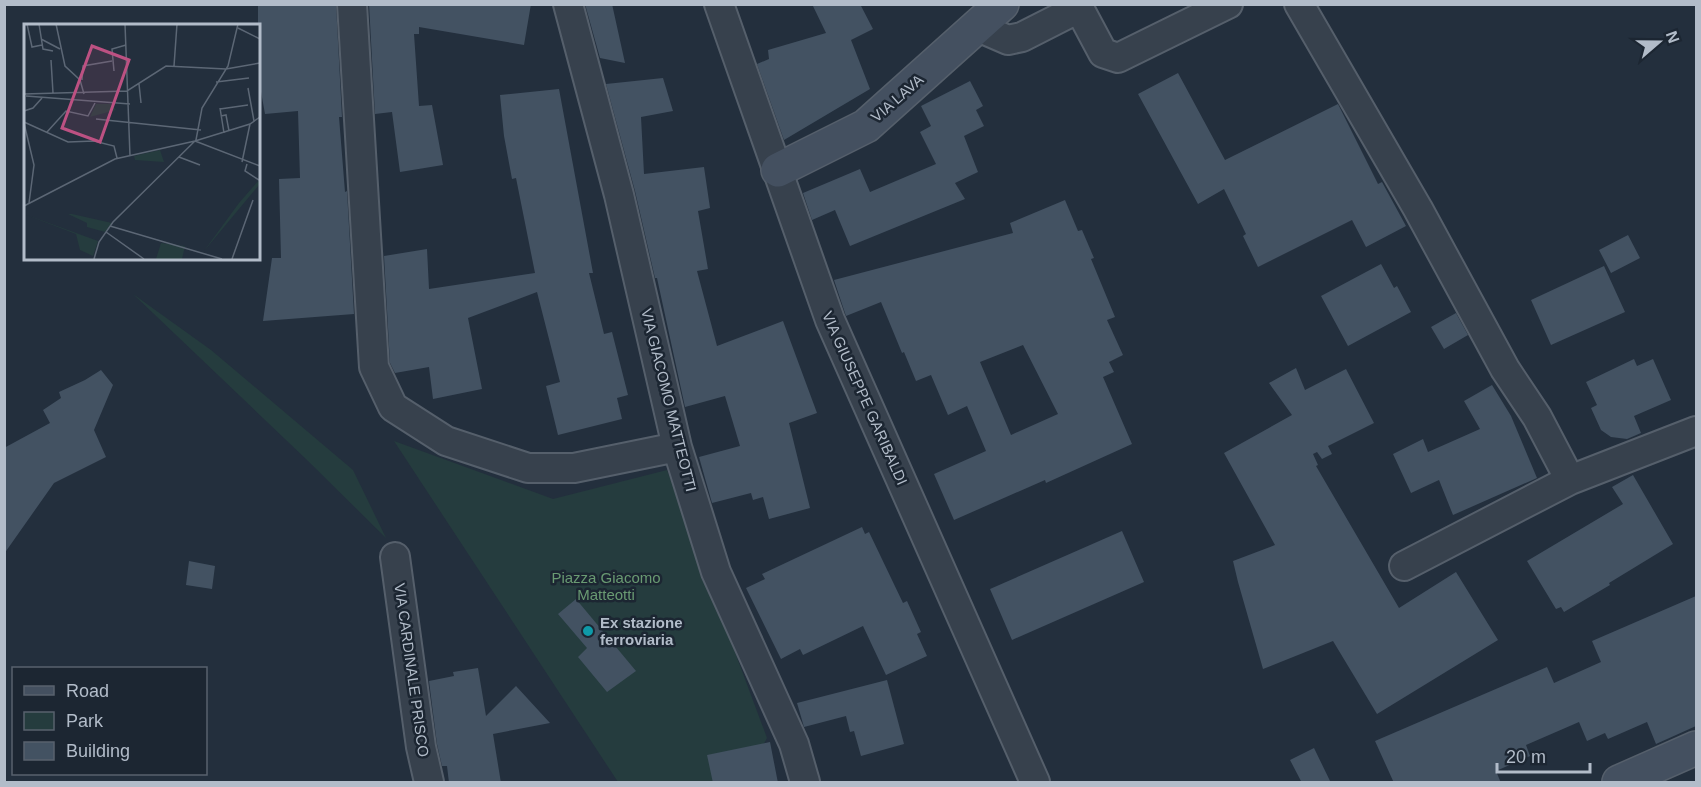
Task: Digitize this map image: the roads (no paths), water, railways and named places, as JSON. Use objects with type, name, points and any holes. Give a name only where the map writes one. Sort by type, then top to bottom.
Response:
[{"type":"street","points":[[352,4],[374,367],[393,407],[446,441],[528,468],[574,468],[677,447]]},
{"type":"street","name":"VIA GIACOMO MATTEOTTI","points":[[568,4],[619,195],[677,447],[716,572],[794,744],[805,783]]},
{"type":"street","name":"VIA GIUSEPPE GARIBALDI","points":[[719,4],[830,320],[1035,783]]},
{"type":"street","name":"VIA LAVA","points":[[777,170],[866,126],[1002,4]]},
{"type":"street","points":[[978,27],[1008,40],[1022,37],[1078,9],[1104,53],[1118,58],[1228,4]]},
{"type":"street","points":[[1299,4],[1418,208],[1505,369],[1537,417],[1570,480]]},
{"type":"street","points":[[1404,566],[1570,480],[1696,431]]},
{"type":"street","name":"VIA CARDINALE PRISCO","points":[[395,557],[421,747],[429,783]]},
{"type":"street","points":[[1619,783],[1696,748]]},
{"type":"place","name":"Ex stazione ferroviaria","points":[[588,631]]},
{"type":"park label","name":"Piazza Giacomo Matteotti","points":[[606,586]]}]
